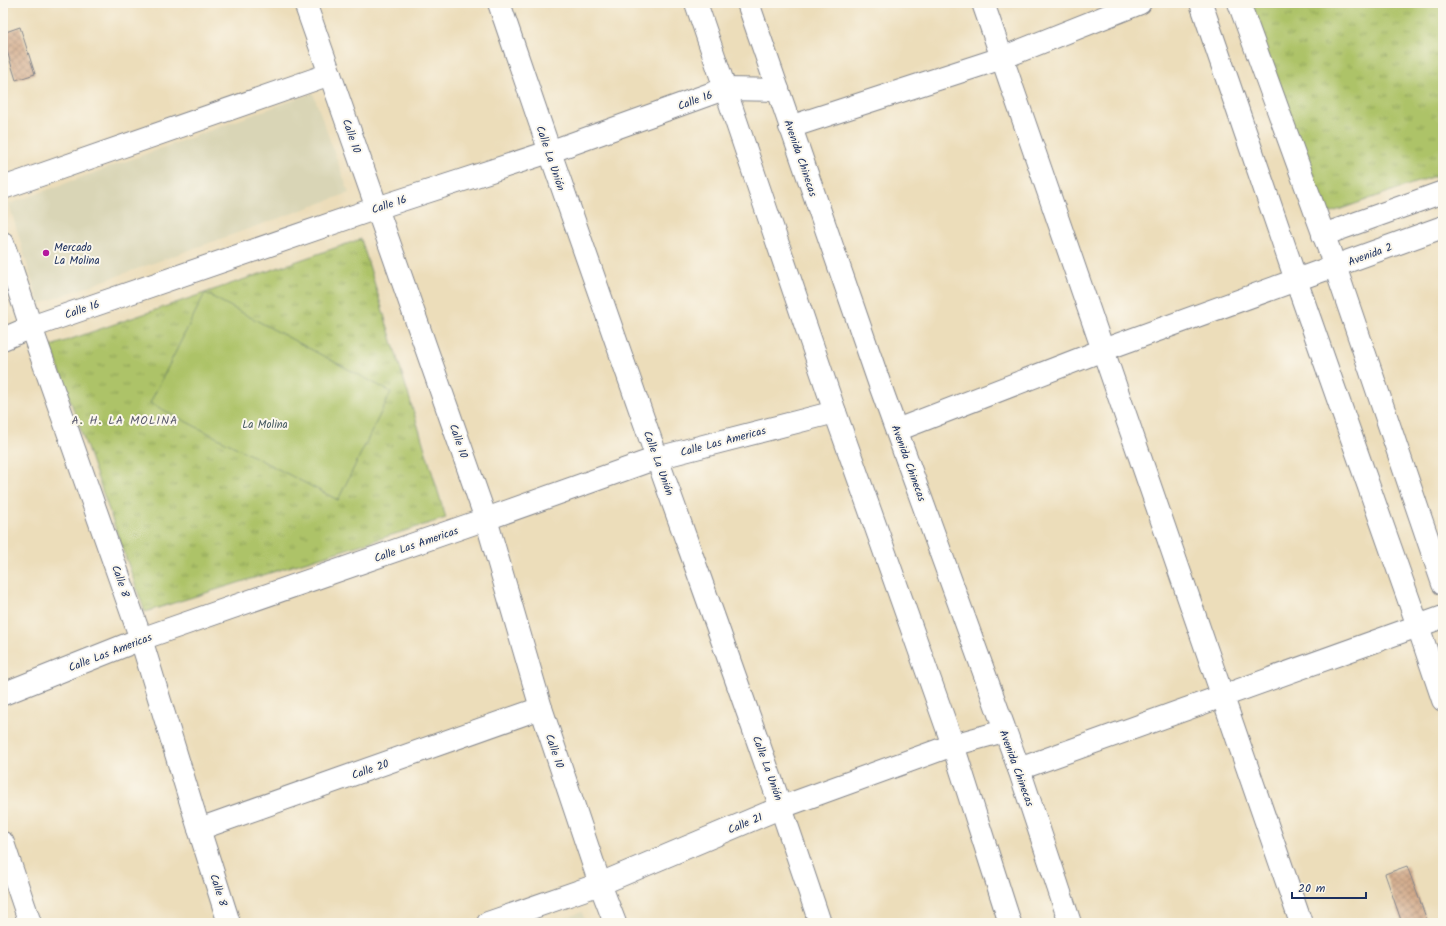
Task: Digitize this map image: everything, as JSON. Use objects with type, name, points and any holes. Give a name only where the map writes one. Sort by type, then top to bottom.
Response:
[{"type":"street","name":"Calle 10","points":[[305,3],[486,520],[541,708],[600,884],[615,923]]},
{"type":"street","name":"Calle La Unión","points":[[499,3],[549,152],[782,807],[820,923]]},
{"type":"street","points":[[696,3],[835,412],[953,745],[1010,923]]},
{"type":"street","name":"Avenida Chinecas","points":[[748,3],[881,388],[1019,770],[1070,923]]},
{"type":"street","points":[[983,3],[1301,923]]},
{"type":"street","points":[[790,127],[1002,58],[1140,3]]},
{"type":"street","points":[[1201,3],[1443,700]]},
{"type":"street","points":[[1238,3],[1335,266],[1443,584]]},
{"type":"street","points":[[3,188],[330,74]]},
{"type":"street","name":"Calle 16","points":[[3,339],[31,327],[377,208],[549,152],[724,89],[778,90]]},
{"type":"street","points":[[1323,235],[1443,192]]},
{"type":"street","name":"Avenida 2","points":[[897,430],[1103,350],[1443,227]]},
{"type":"street","name":"Calle 8","points":[[3,243],[31,327],[141,639],[229,923]]},
{"type":"street","name":"Calle Las Americas","points":[[3,694],[141,639],[486,520],[657,458],[835,412]]},
{"type":"street","points":[[1019,770],[1443,617]]},
{"type":"street","name":"Calle 20","points":[[199,829],[541,708]]},
{"type":"street","name":"Calle 21","points":[[488,923],[600,884],[782,807],[953,745],[1004,731]]},
{"type":"street","points":[[3,843],[30,923]]},
{"type":"shaded area","points":[[313,93],[349,193],[39,304],[9,204]]},
{"type":"shaded area","points":[[582,912],[586,923],[552,923]]},
{"type":"green space","points":[[1241,3],[1443,3],[1443,173],[1321,216]]},
{"type":"green space","name":"La Molina","points":[[361,239],[446,518],[145,612],[51,346]]},
{"type":"green space","points":[[205,293],[391,392],[338,500],[150,403]]},
{"type":"building","points":[[20,27],[35,74],[16,80],[3,38],[3,33]]},
{"type":"building","points":[[1407,866],[1428,923],[1402,923],[1385,874]]},
{"type":"place","name":"Mercado La Molina","points":[[46,253]]},
{"type":"district","name":"A. H. LA MOLINA","points":[[125,420]]}]
